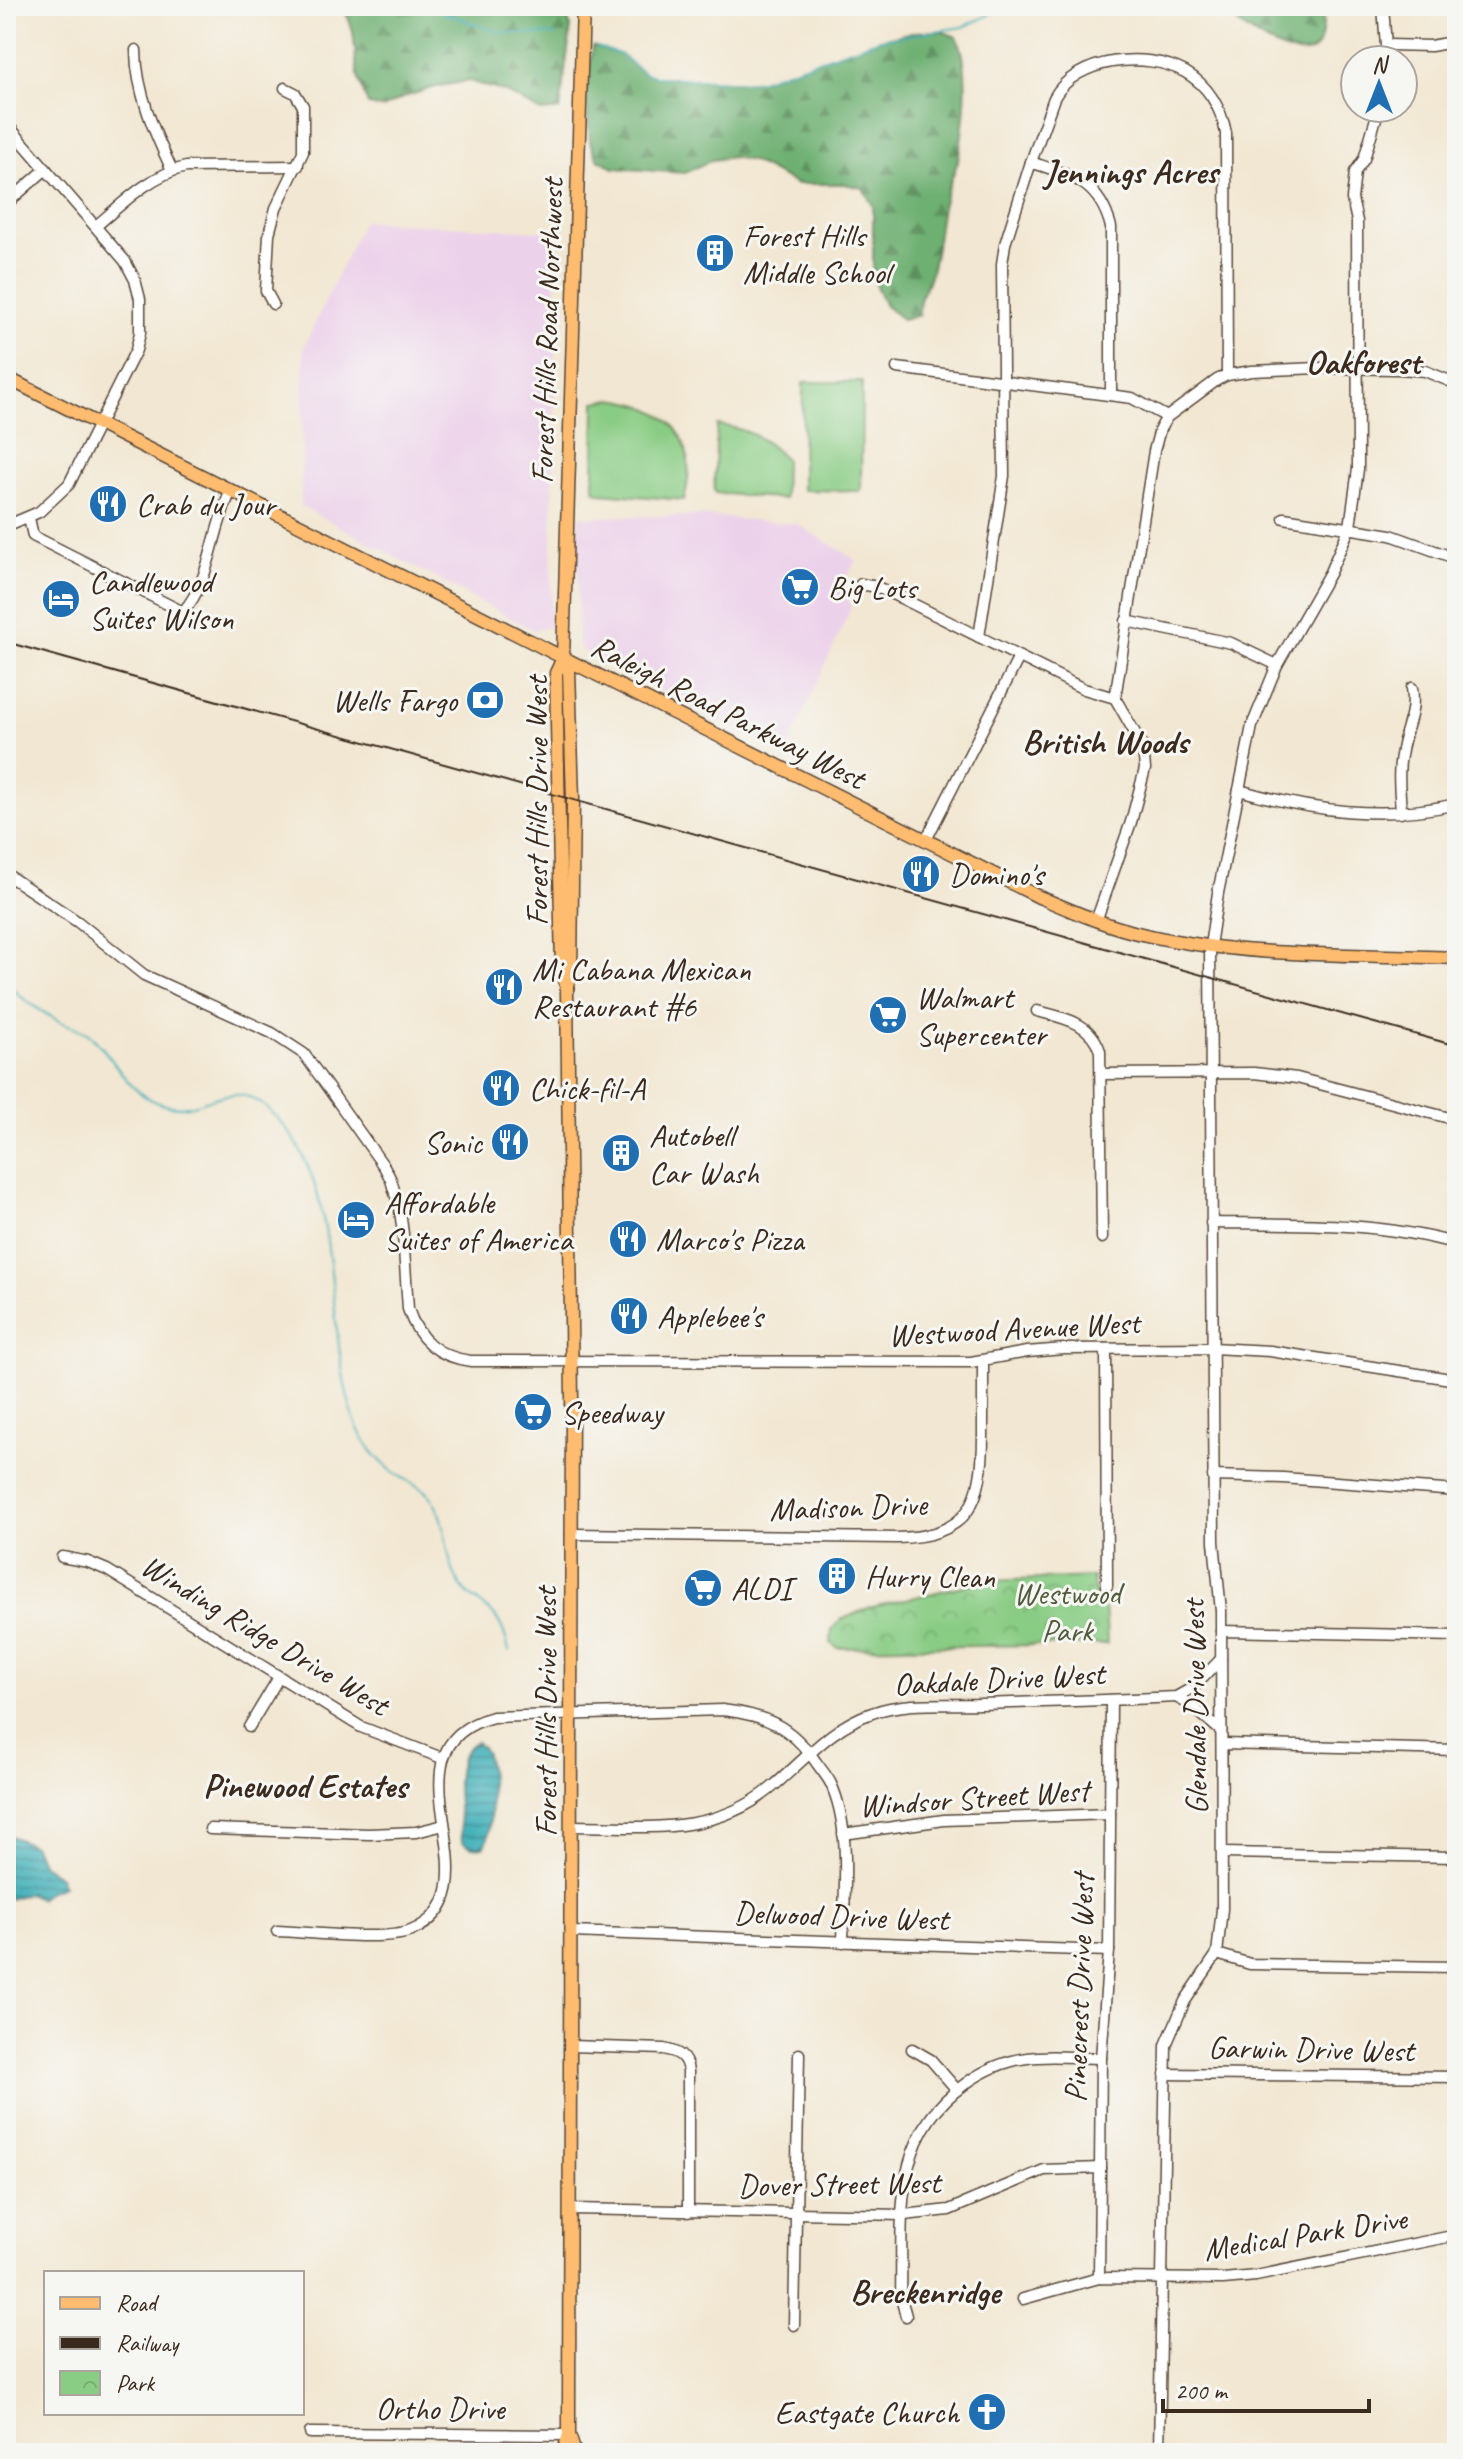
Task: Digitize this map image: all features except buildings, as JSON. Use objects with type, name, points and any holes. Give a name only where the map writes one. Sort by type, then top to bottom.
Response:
[{"type":"main road","name":"Forest Hills Road Northwest","points":[[563,658],[583,6]]},
{"type":"main road","name":"Raleigh Road Parkway West","points":[[8,378],[1037,896],[1096,921],[1147,936],[1210,946],[1271,952],[1457,958]]},
{"type":"main road","name":"Forest Hills Drive West","points":[[563,658],[556,673],[557,764],[562,971],[567,989],[572,1361],[571,2209],[569,2435],[563,2453]]},
{"type":"main road","name":"Forest Hills Drive West","points":[[569,2435],[575,2453]]},
{"type":"street","points":[[1383,6],[1388,44]]},
{"type":"street","points":[[1419,46],[1457,41]]},
{"type":"street","points":[[136,50],[136,64],[145,101],[172,170]]},
{"type":"street","points":[[979,637],[1003,488],[1001,383],[1002,264],[1005,244],[1056,94],[1066,81],[1081,71],[1119,62],[1158,63],[1183,71],[1203,86],[1219,109],[1226,133],[1227,375]]},
{"type":"street","points":[[273,304],[266,291],[269,234],[276,208],[303,152],[303,106],[295,93],[285,88]]},
{"type":"street","points":[[6,123],[130,270],[140,299],[141,320],[136,350],[69,484],[51,503],[29,518],[6,526]]},
{"type":"street","name":"Glendale Drive West","points":[[1159,2453],[1166,2045],[1185,2001],[1217,1954],[1222,1909],[1221,1631],[1214,1550],[1213,1476],[1210,946],[1252,726],[1277,665],[1330,572],[1350,527],[1358,469],[1357,221],[1352,199],[1355,172],[1364,159],[1374,124]]},
{"type":"street","points":[[1031,162],[1083,182],[1095,192],[1107,212],[1111,227],[1111,395]]},
{"type":"street","points":[[96,226],[145,186],[172,170],[202,166],[298,166]]},
{"type":"street","points":[[6,204],[46,169]]},
{"type":"street","points":[[897,368],[1111,395],[1141,401],[1167,417]]},
{"type":"street","points":[[1096,921],[1135,810],[1145,769],[1143,747],[1115,698],[1154,451],[1167,417],[1227,375],[1274,370],[1357,368],[1425,371],[1456,381]]},
{"type":"street","points":[[29,518],[33,536],[183,612],[207,567],[220,512],[231,491]]},
{"type":"street","points":[[1284,518],[1350,527],[1413,541],[1457,559]]},
{"type":"street","points":[[861,584],[877,587],[1084,689],[1115,698]]},
{"type":"street","points":[[1126,621],[1231,643],[1277,665]]},
{"type":"street","points":[[926,840],[1019,657]]},
{"type":"street","points":[[1401,813],[1399,767],[1414,709],[1412,688]]},
{"type":"street","points":[[1239,790],[1330,811],[1365,814],[1401,813],[1457,804]]},
{"type":"street","name":"Westwood Avenue West","points":[[6,874],[78,922],[144,975],[284,1040],[304,1054],[391,1180],[402,1222],[408,1309],[413,1324],[425,1342],[443,1354],[461,1360],[983,1361],[1033,1351],[1212,1348],[1270,1351],[1457,1380]]},
{"type":"street","points":[[1037,1011],[1073,1020],[1088,1030],[1100,1051],[1102,1238]]},
{"type":"street","points":[[1101,1074],[1209,1072],[1297,1078],[1457,1120]]},
{"type":"street","points":[[1211,1223],[1364,1225],[1457,1244]]},
{"type":"street","points":[[1106,1349],[1107,1586]]},
{"type":"street","name":"Madison Drive","points":[[571,1534],[897,1538],[937,1533],[964,1514],[981,1483],[983,1361]]},
{"type":"street","points":[[1213,1476],[1457,1491]]},
{"type":"street","name":"Winding Ridge Drive West","points":[[62,1557],[88,1562],[107,1570],[361,1727],[442,1758]]},
{"type":"street","points":[[1221,1631],[1457,1636]]},
{"type":"street","points":[[1176,1697],[1194,1687],[1221,1659]]},
{"type":"street","points":[[249,1727],[279,1677]]},
{"type":"street","points":[[1176,1697],[1191,1705],[1221,1731]]},
{"type":"street","name":"Oakdale Drive West","points":[[571,1826],[673,1827],[711,1821],[761,1796],[842,1727],[864,1715],[890,1708],[1176,1697]]},
{"type":"street","name":"Pinecrest Drive West","points":[[1099,2278],[1101,2058],[1109,1951],[1111,1700]]},
{"type":"street","points":[[277,1931],[383,1935],[409,1932],[429,1921],[444,1902],[451,1870],[439,1790],[442,1758],[461,1732],[480,1721],[493,1717],[722,1710],[748,1713],[772,1721],[796,1737],[830,1782],[845,1852],[843,1942]]},
{"type":"street","points":[[1222,1744],[1457,1750]]},
{"type":"street","name":"Windsor Street West","points":[[843,1834],[944,1820],[1110,1814]]},
{"type":"street","points":[[210,1829],[369,1834],[416,1832],[444,1825]]},
{"type":"street","points":[[1223,1853],[1457,1857]]},
{"type":"street","name":"Delwood Drive West","points":[[571,1932],[1109,1951]]},
{"type":"street","points":[[1217,1954],[1250,1964],[1457,1967]]},
{"type":"street","points":[[570,2046],[664,2049],[674,2051],[685,2059],[688,2071],[688,2212]]},
{"type":"street","points":[[912,2049],[931,2060],[957,2090]]},
{"type":"street","points":[[794,2325],[799,2054]]},
{"type":"street","points":[[906,2316],[901,2298],[906,2172],[915,2143],[936,2110],[976,2076],[1001,2064],[1029,2057],[1101,2058]]},
{"type":"street","name":"Garwin Drive West","points":[[1165,2074],[1457,2077]]},
{"type":"street","name":"Dover Street West","points":[[571,2209],[904,2215],[949,2210],[1044,2170],[1100,2168]]},
{"type":"street","name":"Medical Park Drive","points":[[1023,2299],[1099,2278],[1223,2279],[1256,2276],[1457,2235]]},
{"type":"street","name":"Ortho Drive","points":[[310,2433],[569,2435]]},
{"type":"shaded area","points":[[363,221],[556,232],[549,627],[533,630],[301,506],[304,347]]},
{"type":"shaded area","points":[[703,516],[797,524],[856,560],[845,582],[851,608],[785,754],[580,649],[578,517]]},
{"type":"green space","points":[[340,6],[474,6],[564,12],[571,27],[560,110],[541,112],[505,92],[469,81],[439,86],[404,97],[383,108],[368,105],[358,74],[350,22]]},
{"type":"green space","points":[[1217,6],[1324,6],[1321,39],[1310,51],[1298,53],[1283,49],[1251,33]]},
{"type":"green space","points":[[941,31],[957,37],[962,50],[964,114],[958,160],[943,201],[933,263],[920,299],[919,315],[903,320],[885,306],[877,289],[873,272],[873,206],[863,188],[845,184],[796,184],[751,161],[733,157],[712,160],[685,173],[614,168],[597,158],[590,142],[586,94],[593,46],[619,54],[644,73],[656,77],[745,82],[761,80],[881,39],[913,32]]},
{"type":"green space","points":[[803,382],[862,382],[861,491],[802,490]]},
{"type":"green space","points":[[612,399],[651,409],[676,430],[688,460],[684,500],[600,493],[594,489],[595,402]]},
{"type":"green space","points":[[717,425],[754,435],[785,459],[784,499],[716,493]]},
{"type":"green space","name":"Westwood Park","points":[[1093,1577],[1095,1590],[1105,1598],[1107,1644],[837,1648],[831,1643],[832,1629],[840,1620],[868,1608],[984,1581]]},
{"type":"water","points":[[476,1742],[485,1752],[491,1799],[488,1839],[485,1846],[476,1848],[462,1841],[457,1787],[461,1760],[467,1749]]},
{"type":"water","points":[[6,1834],[34,1846],[41,1863],[59,1877],[63,1886],[47,1892],[40,1899],[29,1893],[6,1900]]},
{"type":"waterway","points":[[425,6],[497,32],[556,35]]},
{"type":"waterway","points":[[597,47],[619,54],[644,73],[656,77],[745,82],[761,80],[881,39],[963,27],[1000,6]]},
{"type":"waterway","points":[[6,982],[38,1008],[62,1023],[87,1033],[130,1083],[151,1099],[179,1107],[240,1095],[268,1109],[293,1138],[311,1173],[322,1213],[344,1382],[354,1419],[367,1445],[380,1460],[432,1499],[460,1585],[495,1617],[509,1651]]},
{"type":"railway","points":[[6,642],[1457,1046]]},
{"type":"place","name":"Forest Hills Middle School","points":[[715,253]]},
{"type":"place","name":"Crab du Jour","points":[[108,504]]},
{"type":"place","name":"Big Lots","points":[[800,587]]},
{"type":"place","name":"Candlewood Suites Wilson","points":[[61,599]]},
{"type":"place","name":"Wells Fargo","points":[[485,700]]},
{"type":"place","name":"Domino's","points":[[921,874]]},
{"type":"place","name":"Mi Cabana Mexican Restaurant #6","points":[[504,987]]},
{"type":"place","name":"Walmart Supercenter","points":[[888,1015]]},
{"type":"place","name":"Chick-fil-A","points":[[501,1088]]},
{"type":"place","name":"Sonic","points":[[510,1142]]},
{"type":"place","name":"Autobell Car Wash","points":[[621,1153]]},
{"type":"place","name":"Affordable Suites of America","points":[[356,1220]]},
{"type":"place","name":"Marco's Pizza","points":[[628,1239]]},
{"type":"place","name":"Applebee's","points":[[629,1316]]},
{"type":"place","name":"Speedway","points":[[533,1412]]},
{"type":"place","name":"Hurry Clean","points":[[837,1576]]},
{"type":"place","name":"ALDI","points":[[703,1588]]},
{"type":"place","name":"Eastgate Church","points":[[987,2412]]},
{"type":"district","name":"Jennings Acres","points":[[1131,171]]},
{"type":"district","name":"Oakforest","points":[[1363,361]]},
{"type":"district","name":"British Woods","points":[[1105,741]]},
{"type":"district","name":"Pinewood Estates","points":[[305,1785]]},
{"type":"district","name":"Breckenridge","points":[[925,2291]]}]
